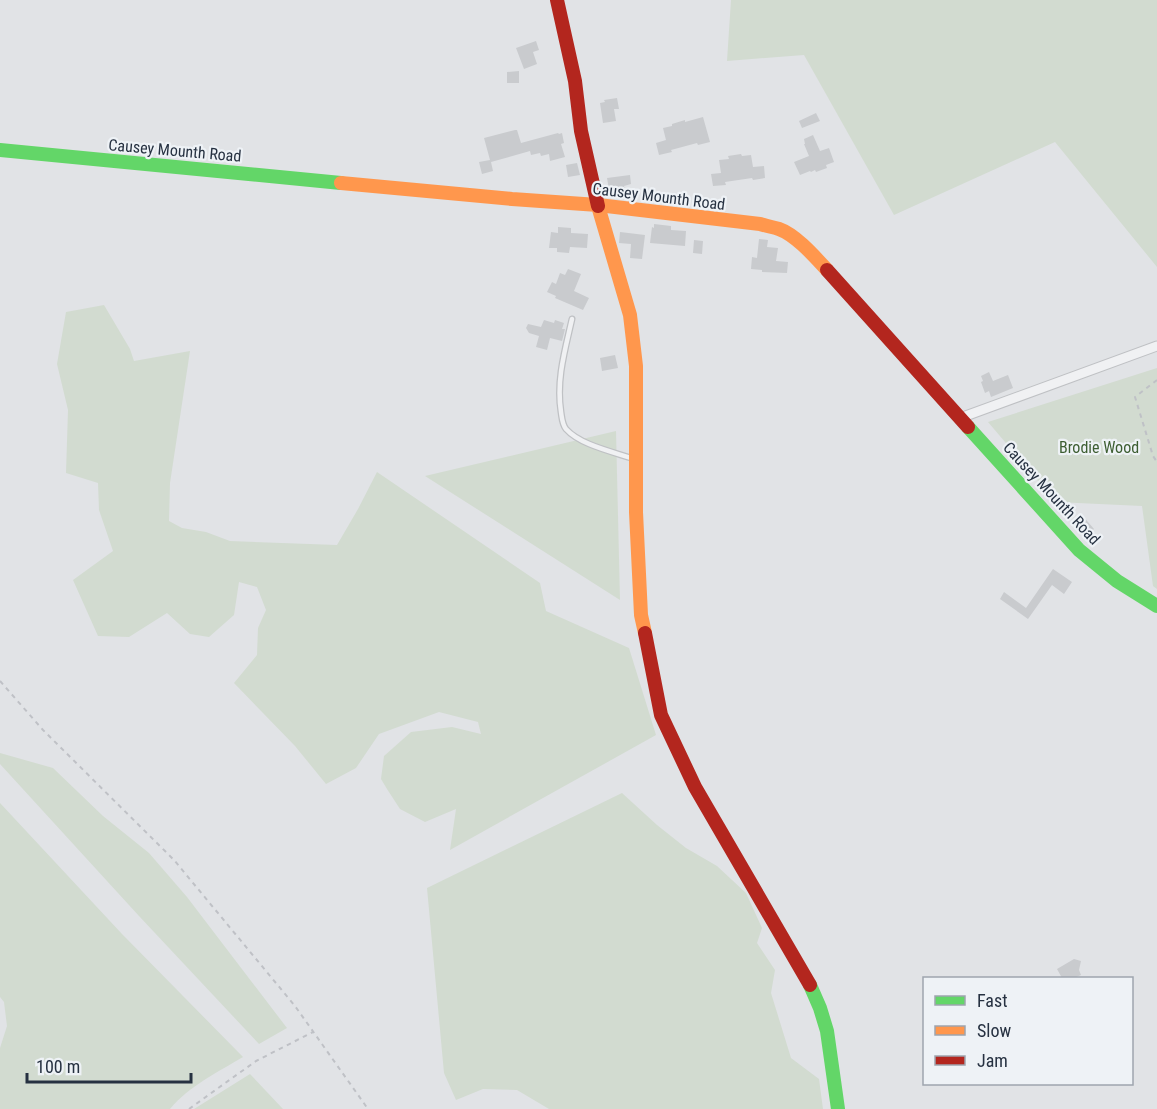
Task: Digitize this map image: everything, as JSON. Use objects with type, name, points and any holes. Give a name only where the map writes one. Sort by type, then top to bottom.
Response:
[{"type":"street","points":[[557,0],[575,81],[581,131],[598,205],[630,315],[636,366],[636,512],[641,615],[661,715],[695,787],[808,979],[827,1031],[838,1109]]},
{"type":"street","name":"Causey Mounth Road","points":[[0,150],[512,199],[598,205],[760,224],[780,229],[816,258],[1079,550],[1117,581],[1157,606]]},
{"type":"street","points":[[960,418],[1157,346]]},
{"type":"lane","points":[[572,319],[562,363],[559,399],[564,426],[571,434],[594,446],[636,460]]},
{"type":"path","points":[[1157,380],[1136,397],[1153,456],[1157,462]]},
{"type":"path","points":[[0,681],[43,730],[174,860],[295,1006],[368,1109]]},
{"type":"path","points":[[189,1109],[256,1061],[313,1032]]},
{"type":"green space","points":[[731,0],[1157,0],[1157,267],[1055,142],[894,215],[804,55],[727,61]]},
{"type":"green space","points":[[104,305],[130,349],[134,361],[190,351],[170,483],[169,521],[182,528],[206,532],[230,541],[337,545],[377,472],[540,583],[546,611],[629,648],[656,735],[450,850],[456,809],[425,822],[400,809],[381,779],[384,756],[411,732],[452,727],[481,734],[478,722],[439,712],[379,734],[356,768],[326,784],[295,746],[234,683],[257,655],[258,628],[266,610],[257,587],[239,582],[234,615],[209,637],[190,634],[167,613],[129,637],[98,636],[73,580],[113,551],[99,510],[98,483],[66,473],[68,410],[57,364],[66,312]]},
{"type":"green space","name":"Brodie Wood","points":[[1157,368],[1157,589],[1153,586],[1142,506],[1056,502],[988,422]]},
{"type":"green space","points":[[616,431],[620,600],[425,476]]},
{"type":"green space","points":[[0,753],[53,768],[103,816],[149,853],[187,897],[287,1028],[259,1044],[0,764]]},
{"type":"green space","points":[[622,793],[657,825],[686,848],[717,866],[746,893],[762,928],[757,943],[775,970],[771,993],[791,1058],[819,1079],[823,1109],[549,1109],[517,1090],[483,1089],[456,1100],[444,1073],[427,888]]},
{"type":"green space","points":[[0,803],[122,934],[243,1057],[195,1086],[170,1109],[0,1109],[0,1048],[7,1026],[4,1002],[0,997]]},
{"type":"green space","points":[[250,1074],[283,1109],[194,1109]]},
{"type":"building","points":[[536,41],[539,50],[533,52],[537,64],[524,69],[516,48]]},
{"type":"building","points":[[519,71],[519,83],[507,83],[507,72]]},
{"type":"building","points":[[617,98],[619,109],[614,109],[616,121],[603,123],[600,103]]},
{"type":"building","points":[[816,113],[820,121],[802,128],[799,121]]},
{"type":"building","points":[[703,117],[710,142],[698,145],[697,143],[659,155],[656,143],[666,140],[663,128],[685,120],[685,122]]},
{"type":"building","points":[[517,130],[521,143],[562,133],[564,143],[561,144],[565,157],[550,161],[549,154],[531,155],[530,151],[491,162],[493,171],[482,174],[479,162],[490,160],[484,138]]},
{"type":"building","points":[[813,135],[820,151],[829,148],[834,162],[826,165],[827,168],[800,175],[794,162],[809,156],[804,139]]},
{"type":"building","points":[[741,154],[742,156],[751,155],[753,167],[764,166],[765,178],[725,182],[726,185],[713,186],[711,174],[721,173],[719,160]]},
{"type":"building","points":[[577,163],[580,175],[568,177],[566,165]]},
{"type":"building","points":[[630,175],[631,184],[624,186],[626,193],[610,195],[607,178]]},
{"type":"building","points":[[654,224],[671,226],[671,230],[686,231],[685,246],[650,243]]},
{"type":"building","points":[[558,227],[571,228],[571,233],[588,234],[587,248],[570,247],[569,253],[557,252],[557,248],[549,248],[551,232],[558,233]]},
{"type":"building","points":[[620,232],[645,235],[642,259],[630,258],[631,244],[619,243]]},
{"type":"building","points":[[759,239],[768,240],[767,247],[778,248],[776,261],[788,262],[787,273],[751,269],[752,257],[757,258]]},
{"type":"building","points":[[694,240],[703,241],[702,254],[693,253]]},
{"type":"building","points":[[568,269],[581,274],[574,291],[589,298],[583,310],[547,292],[552,282],[556,284],[560,273],[565,275]]},
{"type":"building","points":[[544,320],[564,323],[562,329],[565,329],[562,341],[550,338],[547,350],[536,347],[539,336],[529,333],[526,328],[528,324],[541,327]]},
{"type":"building","points":[[615,355],[618,368],[602,371],[600,358]]},
{"type":"building","points":[[989,372],[993,381],[1008,375],[1013,388],[991,397],[989,391],[985,393],[981,376]]},
{"type":"building","points":[[1082,515],[1094,529],[1087,535],[1075,522]]},
{"type":"building","points":[[1053,569],[1072,582],[1064,594],[1052,585],[1028,619],[1000,599],[1004,592],[1026,608]]},
{"type":"building","points":[[1074,959],[1081,961],[1079,970],[1081,975],[1076,977],[1061,977],[1057,969]]},
{"type":"traffic: fast","points":[[0,150],[341,183]]},
{"type":"traffic: fast","points":[[968,427],[1079,550],[1117,581],[1157,606]]},
{"type":"traffic: fast","points":[[810,985],[827,1031],[838,1109]]},
{"type":"traffic: slow","points":[[341,183],[598,205],[760,224],[779,229],[792,236],[827,270]]},
{"type":"traffic: slow","points":[[598,206],[630,315],[636,366],[636,512],[641,615],[645,633]]},
{"type":"traffic: jam","points":[[557,0],[575,81],[581,131],[598,206]]},
{"type":"traffic: jam","points":[[827,270],[968,427]]},
{"type":"traffic: jam","points":[[645,633],[661,715],[695,787],[810,985]]}]
